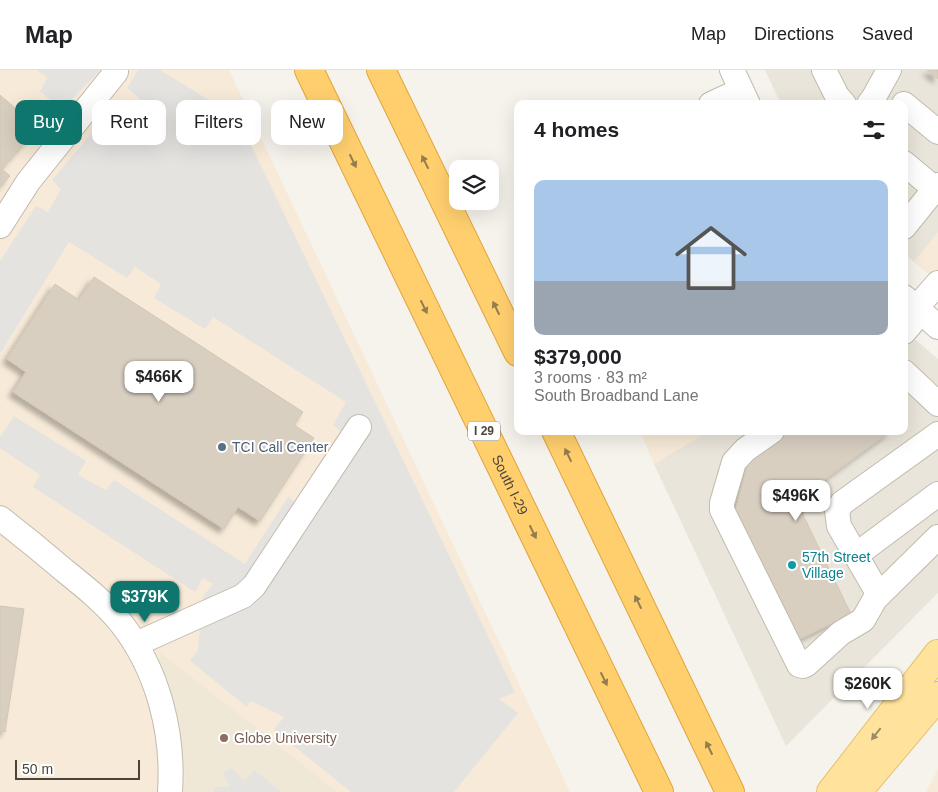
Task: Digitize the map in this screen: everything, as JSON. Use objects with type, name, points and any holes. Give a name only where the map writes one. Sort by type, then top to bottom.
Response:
[{"type":"highway","name":"South I-29","points":[[309,70],[659,792]]},
{"type":"highway","points":[[381,70],[514,344]]},
{"type":"highway","points":[[558,435],[730,792]]},
{"type":"main road","points":[[832,792],[938,654]]},
{"type":"main road","points":[[857,792],[938,696]]},
{"type":"street","points":[[824,70],[840,100]]},
{"type":"street","points":[[872,100],[889,70]]},
{"type":"street","points":[[0,226],[28,182],[116,72]]},
{"type":"street","points":[[718,100],[741,88]]},
{"type":"street","points":[[908,108],[938,132]]},
{"type":"street","points":[[908,166],[936,187],[908,222]]},
{"type":"street","points":[[908,327],[938,283]]},
{"type":"street","points":[[908,376],[938,404]]},
{"type":"street","points":[[136,644],[243,596],[254,586],[359,428]]},
{"type":"street","points":[[880,595],[839,526],[837,511],[839,506],[938,434]]},
{"type":"street","points":[[767,435],[746,450],[734,462],[722,503],[722,510],[799,664],[803,666],[807,664],[841,634],[863,620],[875,599],[938,537]]},
{"type":"street","points":[[856,555],[938,494]]},
{"type":"street","points":[[0,518],[100,600],[121,623],[136,644],[157,688],[167,726],[172,768],[170,792]]},
{"type":"shaded area","points":[[0,70],[229,70],[243,100],[176,100],[176,145],[261,145],[261,138],[570,792],[0,792]]},
{"type":"shaded area","points":[[37,70],[100,70],[72,100],[50,100],[40,91],[47,78]]},
{"type":"shaded area","points":[[138,70],[160,70],[209,100],[176,100],[176,145],[251,145],[515,692],[499,699],[518,713],[454,792],[351,792],[274,730],[284,717],[251,701],[247,707],[190,661],[198,650],[203,596],[213,584],[203,578],[195,592],[33,487],[40,475],[0,448],[0,437],[14,416],[86,461],[78,475],[106,490],[114,480],[245,564],[288,497],[300,505],[342,432],[333,425],[346,402],[213,317],[205,329],[154,298],[161,284],[135,267],[127,278],[69,242],[0,354],[0,261],[36,206],[48,212],[61,189],[52,180],[92,133],[92,145],[166,145],[166,100],[138,100],[139,98],[127,88]]},
{"type":"shaded area","points":[[765,70],[938,70],[938,233],[914,262],[908,257],[908,100],[779,100]]},
{"type":"shaded area","points":[[938,233],[938,282],[914,262]]},
{"type":"shaded area","points":[[908,333],[938,359],[938,593],[786,746],[654,464],[702,435],[908,435]]},
{"type":"shaded area","points":[[642,435],[702,435],[654,464]]},
{"type":"shaded area","name":"Globe University","points":[[161,653],[337,792],[184,792],[185,775],[173,701],[159,663]]},
{"type":"shaded area","points":[[231,768],[245,781],[254,770],[282,792],[214,792],[215,787],[230,787],[223,772]]},
{"type":"shaded area","points":[[938,769],[938,792],[926,792]]},
{"type":"building","points":[[927,70],[938,70],[938,79]]},
{"type":"building","points":[[0,95],[15,108],[15,145],[23,145],[2,169],[10,176],[0,187]]},
{"type":"building","points":[[94,277],[303,412],[294,425],[314,438],[260,521],[238,507],[224,529],[13,392],[26,372],[7,359],[55,284],[79,300]]},
{"type":"building","name":"57th Street Village","points":[[782,435],[886,435],[808,492],[803,515],[851,614],[794,642],[734,516],[749,459]]},
{"type":"building","points":[[0,606],[24,609],[5,732],[0,731]]},
{"type":"place","name":"TCI Call Center","points":[[222,447]]},
{"type":"place","name":"57th Street Village","points":[[792,565]]},
{"type":"place","name":"Globe University","points":[[224,738]]}]
